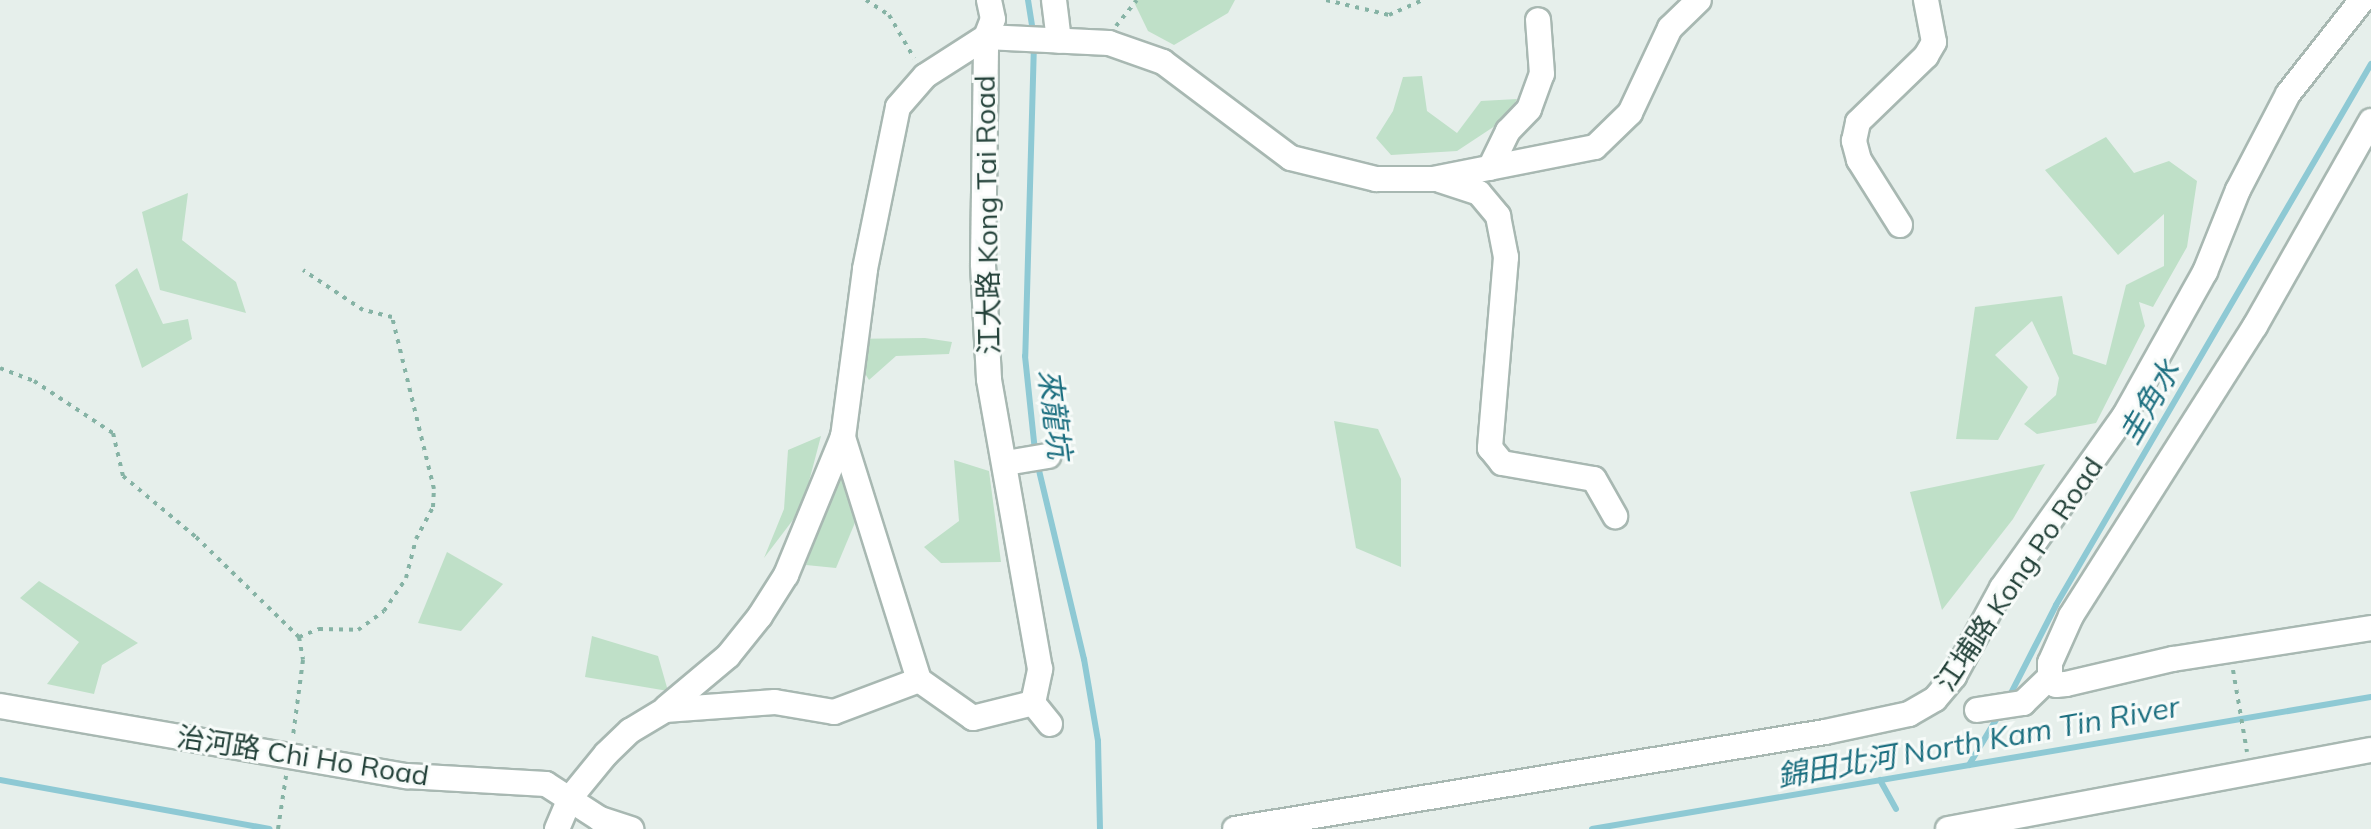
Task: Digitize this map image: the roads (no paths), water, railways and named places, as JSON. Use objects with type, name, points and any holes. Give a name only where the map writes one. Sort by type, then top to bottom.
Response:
[{"type":"street","points":[[557,828],[570,798],[630,731],[665,710],[728,656],[760,616],[786,575],[843,437],[865,269],[898,107],[925,76],[996,37],[989,0]]},
{"type":"street","points":[[1053,40],[1054,0]]},
{"type":"street","points":[[1900,225],[1859,160],[1854,141],[1858,122],[1926,56],[1934,42],[1926,0]]},
{"type":"street","name":"江埔路 Kong Po Road","points":[[1235,829],[1825,732],[1909,714],[1935,699],[1954,676],[2002,588],[2125,415],[2205,272],[2238,190],[2288,94],[2362,0]]},
{"type":"street","name":"江大路 Kong Tai Road","points":[[1033,703],[1040,669],[989,379],[984,290],[996,37],[1109,43],[1163,62],[1291,158],[1376,179],[1433,179],[1572,155],[1612,136],[1630,113],[1670,28],[1686,5]]},
{"type":"street","points":[[1490,168],[1508,131],[1529,109],[1542,74],[1538,20]]},
{"type":"street","points":[[2058,680],[2050,663],[2071,616],[2255,326],[2371,121]]},
{"type":"street","points":[[1433,179],[1479,193],[1498,216],[1506,257],[1506,293],[1490,448],[1502,463],[1594,479],[1615,516]]},
{"type":"street","points":[[843,437],[919,680],[973,718],[1033,703],[1050,724]]},
{"type":"street","points":[[1006,463],[1048,456]]},
{"type":"street","points":[[1977,710],[2023,703],[2058,680],[2371,628]]},
{"type":"street","points":[[665,710],[775,702],[834,712],[919,680]]},
{"type":"street","name":"治河路 Chi Ho Road","points":[[0,706],[436,780],[546,784],[570,798]]},
{"type":"street","points":[[1948,829],[2371,750]]},
{"type":"street","points":[[570,798],[600,819],[631,829]]},
{"type":"waterway","name":"來龍坑","points":[[1028,0],[1033,32]]},
{"type":"waterway","name":"來龍坑","points":[[1034,43],[1025,356],[1035,451]]},
{"type":"waterway","name":"圭角水","points":[[2009,697],[2056,605],[2371,64]]},
{"type":"waterway","name":"來龍坑","points":[[1037,462],[1084,659],[1098,741],[1100,829]]},
{"type":"waterway","name":"錦田北河 North Kam Tin River","points":[[1592,829],[2371,697]]},
{"type":"waterway","name":"圭角水","points":[[1969,765],[2000,713]]},
{"type":"waterway","name":"錦田北河 North Kam Tin River","points":[[0,780],[270,829]]},
{"type":"waterway","points":[[1880,780],[1896,809]]}]
